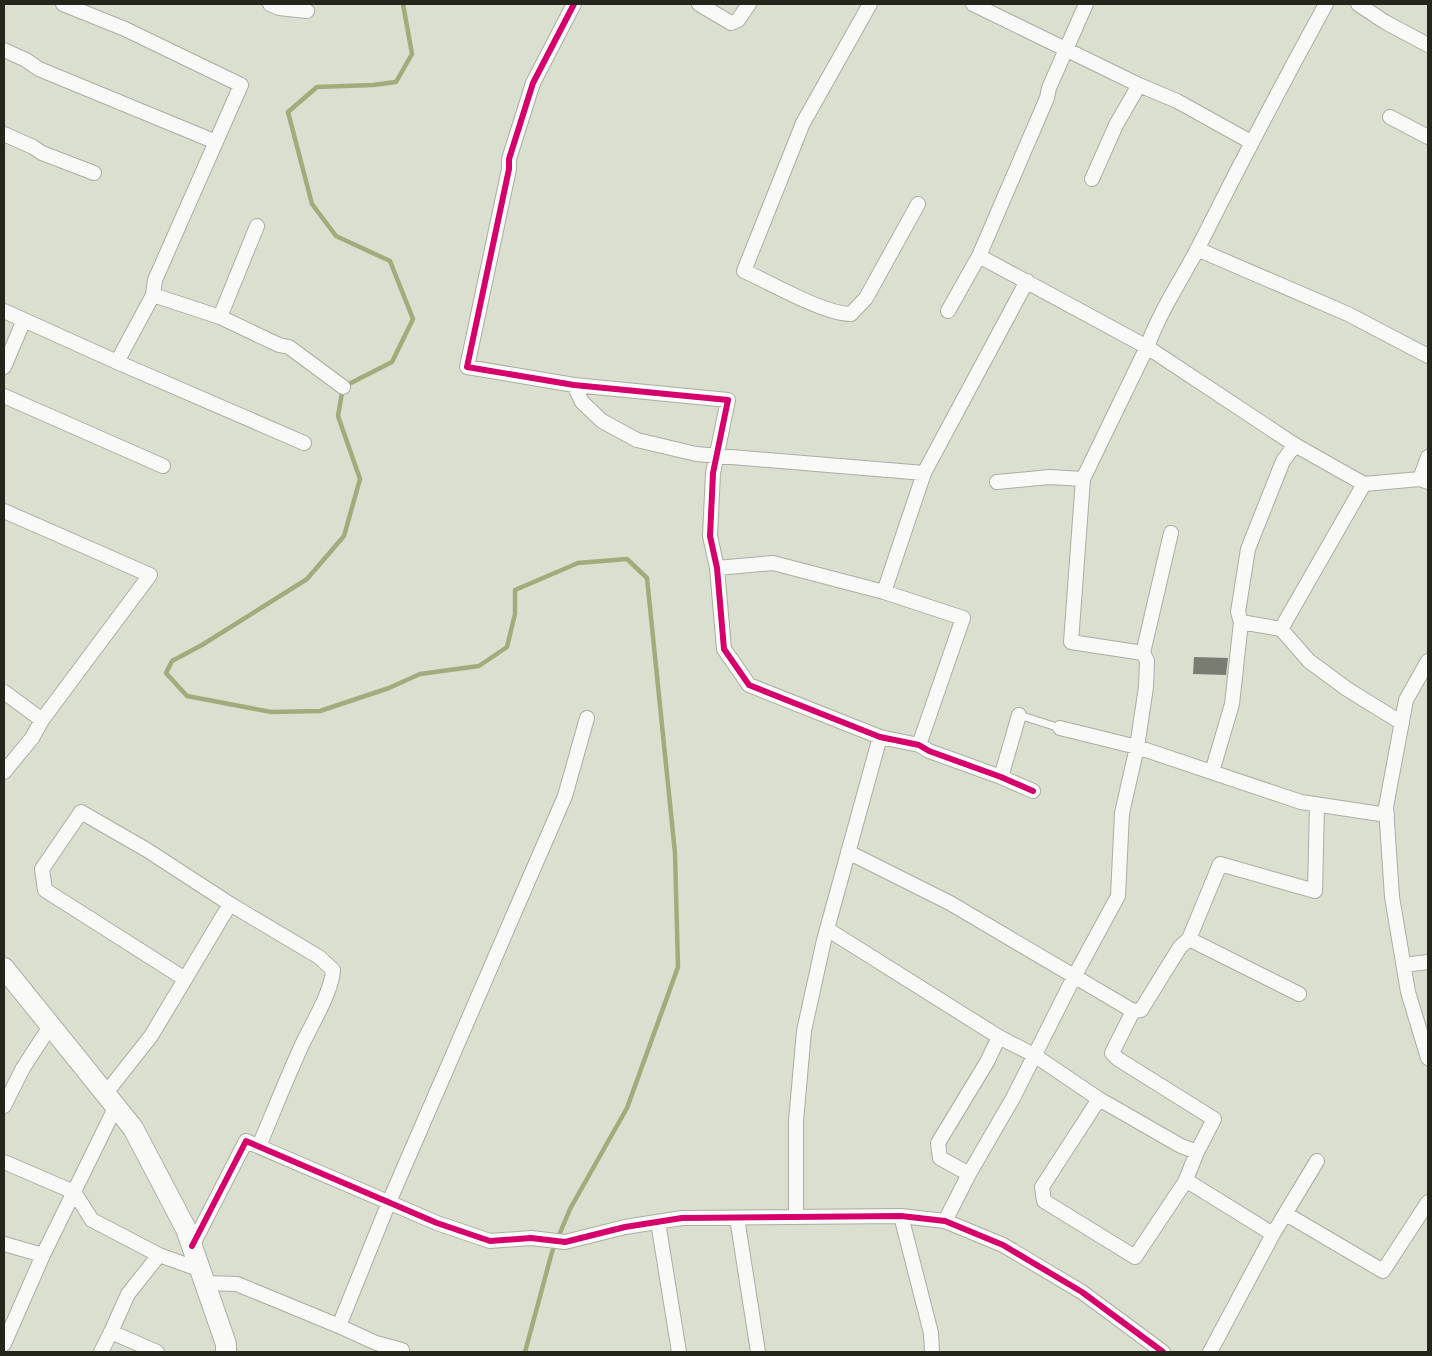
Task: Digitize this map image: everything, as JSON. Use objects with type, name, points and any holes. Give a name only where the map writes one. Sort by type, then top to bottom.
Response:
[{"type":"street","points":[[63,4],[125,29],[241,85],[155,280],[152,295],[117,362]]},
{"type":"street","points":[[270,4],[279,8],[307,11]]},
{"type":"street","points":[[574,4],[533,83],[509,159],[509,169],[468,367],[574,385],[728,400],[713,473],[710,536],[717,568],[724,648],[749,685],[880,737],[919,745],[928,751],[1002,777],[1033,791]]},
{"type":"street","points":[[699,4],[731,23],[738,20],[749,4]]},
{"type":"street","points":[[870,4],[803,123],[744,271],[824,308],[842,314],[851,314],[866,298],[918,204]]},
{"type":"street","points":[[973,4],[1138,85],[1177,101],[1251,142]]},
{"type":"street","points":[[948,311],[979,256],[1086,4]]},
{"type":"street","points":[[1143,653],[1071,642],[1083,479],[1153,331],[1198,249],[1251,142],[1326,4]]},
{"type":"street","points":[[1358,4],[1385,22],[1428,45]]},
{"type":"street","points":[[4,50],[26,60],[39,69],[216,142]]},
{"type":"street","points":[[1092,179],[1116,125],[1138,85]]},
{"type":"street","points":[[1390,117],[1428,137]]},
{"type":"street","points":[[4,134],[33,147],[42,154],[94,173]]},
{"type":"street","points":[[220,317],[257,226]]},
{"type":"street","points":[[1198,249],[1348,314],[1428,356]]},
{"type":"street","points":[[979,256],[1147,347],[1295,444],[1364,484],[1424,480],[1428,457]]},
{"type":"street","points":[[884,592],[924,473],[1027,281]]},
{"type":"street","points":[[152,295],[220,317],[278,345],[289,347],[343,387]]},
{"type":"street","points":[[4,311],[304,443]]},
{"type":"street","points":[[4,367],[24,320]]},
{"type":"street","points":[[574,385],[582,402],[602,421],[637,440],[696,454],[924,473]]},
{"type":"street","points":[[4,396],[163,466]]},
{"type":"street","points":[[1212,772],[1232,704],[1241,622],[1238,612],[1248,549],[1283,461],[1295,444]]},
{"type":"street","points":[[997,482],[1050,476],[1083,479]]},
{"type":"street","points":[[1281,629],[1364,484]]},
{"type":"street","points":[[4,511],[150,575],[42,720],[32,738],[4,772]]},
{"type":"street","points":[[945,1221],[969,1174],[1013,1098],[1074,977],[1118,896],[1122,813],[1146,687],[1147,661],[1143,653],[1171,533]]},
{"type":"street","points":[[717,568],[773,564],[884,592],[962,618],[919,745]]},
{"type":"street","points":[[1241,622],[1281,629],[1309,661],[1347,689],[1402,723]]},
{"type":"street","points":[[1428,661],[1406,700],[1386,807],[1392,897],[1408,992],[1428,1058]]},
{"type":"street","points":[[4,692],[42,720]]},
{"type":"street","points":[[1002,777],[1019,715]]},
{"type":"street","points":[[339,1326],[389,1202],[565,796],[587,718]]},
{"type":"street","points":[[1060,728],[1136,747],[1301,802],[1387,815]]},
{"type":"street","points":[[796,1217],[796,1121],[804,1030],[827,929],[880,737]]},
{"type":"street","points":[[848,852],[950,903],[1133,1011],[1141,1010],[1180,947],[1189,939],[1220,864],[1315,891],[1317,804]]},
{"type":"street","points":[[185,980],[44,890],[42,869],[81,812],[146,850],[318,958],[333,970],[328,991],[300,1049],[259,1146]]},
{"type":"street","points":[[4,1344],[8,1324],[74,1192],[111,1100],[230,904]]},
{"type":"street","points":[[827,929],[999,1037],[1034,1055],[1099,1098],[1181,1146],[1197,1152]]},
{"type":"street","points":[[1189,939],[1299,994]]},
{"type":"street","points":[[1404,965],[1428,962]]},
{"type":"street","points":[[4,968],[133,1128],[186,1229],[226,1344],[226,1352]]},
{"type":"street","points":[[1099,1098],[1042,1187],[1044,1201],[1135,1257],[1185,1182],[1197,1152],[1214,1119],[1112,1053],[1133,1011]]},
{"type":"street","points":[[4,1106],[22,1068],[51,1025]]},
{"type":"street","points":[[969,1174],[940,1158],[938,1143],[987,1062],[999,1037]]},
{"type":"street","points":[[192,1246],[246,1141],[437,1223],[490,1241],[531,1238],[565,1242],[624,1227],[682,1218],[901,1216],[945,1221],[1002,1245],[1074,1287],[1163,1352]]},
{"type":"street","points":[[4,1162],[74,1192],[92,1220],[203,1277],[237,1284],[376,1343],[402,1350],[401,1352]]},
{"type":"street","points":[[1210,1352],[1273,1234],[1317,1162]]},
{"type":"street","points":[[1185,1182],[1192,1184],[1273,1234]]},
{"type":"street","points":[[1286,1214],[1383,1271],[1428,1202]]},
{"type":"street","points":[[901,1216],[931,1333],[932,1352]]},
{"type":"street","points":[[737,1218],[758,1352]]},
{"type":"street","points":[[658,1222],[679,1352]]},
{"type":"street","points":[[4,1244],[43,1255]]},
{"type":"street","points":[[101,1352],[128,1294],[158,1255]]},
{"type":"street","points":[[111,1332],[157,1352]]},
{"type":"lane","points":[[1019,715],[1060,728]]},
{"type":"building","points":[[1194,657],[1228,658],[1226,675],[1193,674]]},
{"type":"waterway","points":[[403,4],[412,54],[396,82],[373,85],[317,87],[288,112],[312,204],[336,236],[390,261],[413,319],[392,362],[343,387],[338,416],[360,479],[344,536],[307,579],[202,645],[172,661],[166,673],[187,696],[271,712],[320,711],[389,688],[420,674],[479,666],[507,647],[515,614],[515,590],[578,563],[627,559],[647,578],[675,853],[678,967],[627,1108],[570,1209],[552,1252],[525,1352]]},
{"type":"cycle path","points":[[574,4],[533,83],[509,159],[509,169],[467,367],[574,385],[728,400],[713,473],[710,536],[717,568],[724,649],[749,685],[880,737],[919,745],[929,751],[1001,777],[1033,791]]},
{"type":"cycle path","points":[[192,1246],[246,1141],[437,1223],[490,1241],[531,1238],[565,1242],[625,1227],[682,1218],[901,1216],[945,1221],[1003,1245],[1082,1292],[1163,1352]]}]
